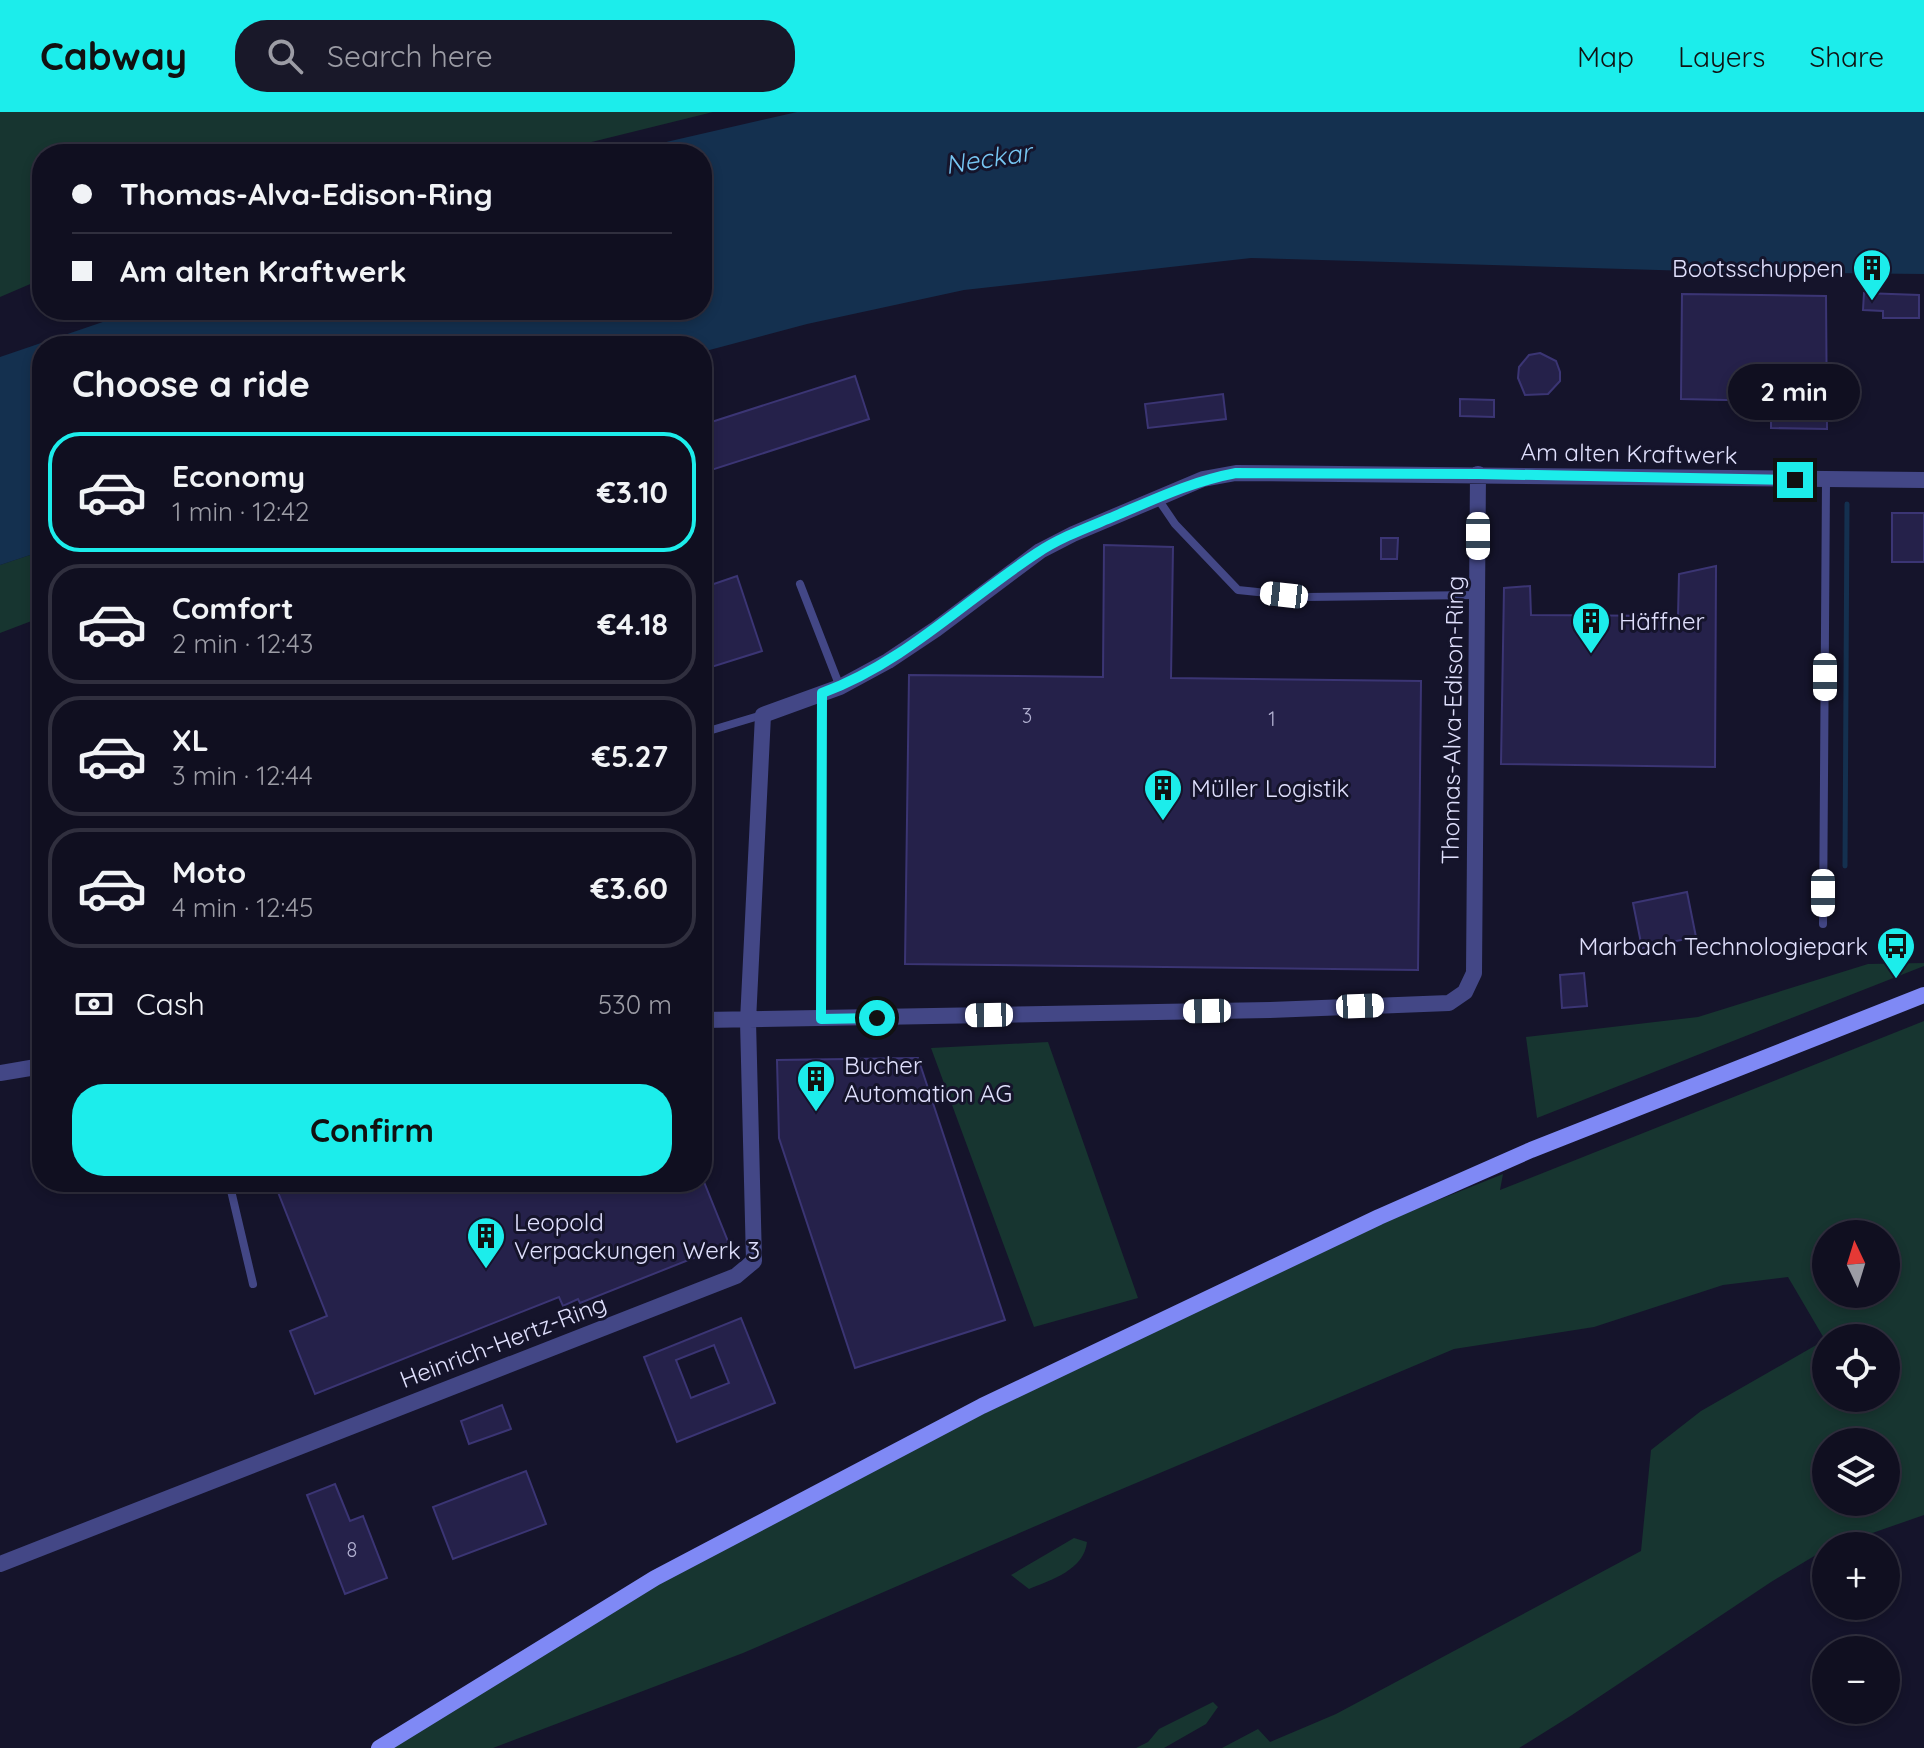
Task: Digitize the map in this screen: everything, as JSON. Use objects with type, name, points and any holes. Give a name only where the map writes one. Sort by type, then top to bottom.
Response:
[{"type":"main road","points":[[379,1748],[655,1578],[982,1406],[1379,1217],[1531,1150],[1924,995]]},
{"type":"street","points":[[712,1020],[748,1021],[763,715],[840,687],[888,661],[1040,551],[1203,479],[1236,473],[1478,474]]},
{"type":"street","name":"Am alten Kraftwerk","points":[[1478,474],[1924,480]]},
{"type":"street","name":"Thomas-Alva-Edison-Ring","points":[[748,1021],[1270,1010],[1449,1003],[1465,992],[1474,973],[1478,474]]},
{"type":"street","name":"Heinrich-Hertz-Ring","points":[[0,1564],[736,1276],[754,1261],[748,1021]]},
{"type":"street","points":[[0,1073],[32,1068]]},
{"type":"lane","points":[[1823,924],[1826,481]]},
{"type":"lane","points":[[1157,498],[1175,524],[1238,590],[1306,597],[1478,595]]},
{"type":"lane","points":[[800,584],[840,687]]},
{"type":"lane","points":[[821,1019],[822,693]]},
{"type":"lane","points":[[712,730],[763,715]]},
{"type":"lane","points":[[231,1192],[253,1284]]},
{"type":"green space","points":[[0,112],[713,112],[583,144],[32,144],[32,283],[0,297]]},
{"type":"green space","points":[[32,554],[32,621],[0,633],[0,565]]},
{"type":"green space","points":[[1924,963],[1924,966],[1537,1118],[1526,1037],[1698,1017],[1868,964]]},
{"type":"green space","points":[[1924,1021],[1924,1515],[1875,1532],[1812,1532],[1812,1557],[1519,1748],[1222,1748],[1258,1729],[1270,1742],[1336,1714],[1641,1551],[1651,1450],[1701,1411],[1812,1347],[1812,1412],[1900,1412],[1900,1324],[1816,1324],[1788,1277],[1723,1285],[1594,1327],[1454,1349],[743,1653],[493,1748],[392,1748],[658,1584],[964,1423],[1381,1223],[1503,1174],[1500,1190]]},
{"type":"green space","points":[[1048,1042],[1138,1298],[1034,1327],[931,1048]]},
{"type":"green space","points":[[1074,1538],[1087,1542],[1085,1552],[1065,1573],[1029,1589],[1011,1575]]},
{"type":"green space","points":[[1213,1702],[1218,1707],[1206,1724],[1164,1748],[1136,1748],[1148,1742],[1159,1729]]},
{"type":"water","name":"Neckar","points":[[797,112],[1924,112],[1924,274],[1725,272],[1251,258],[964,290],[807,324],[712,349],[712,336],[62,336],[109,320],[712,320],[712,144],[658,144]]},
{"type":"water","points":[[32,346],[32,554],[0,565],[0,357]]},
{"type":"building","points":[[1864,293],[1919,295],[1919,318],[1883,318],[1883,311],[1863,310]]},
{"type":"building","points":[[1682,294],[1826,296],[1827,429],[1771,428],[1771,401],[1681,399]]},
{"type":"building","points":[[1540,353],[1556,361],[1560,381],[1548,394],[1525,395],[1518,378],[1519,367],[1529,355]]},
{"type":"building","points":[[855,376],[869,419],[712,470],[712,422]]},
{"type":"building","points":[[1223,394],[1226,419],[1148,428],[1145,404]]},
{"type":"building","points":[[1460,399],[1494,400],[1494,417],[1460,416]]},
{"type":"building","points":[[1892,513],[1924,513],[1924,562],[1892,562]]},
{"type":"building","points":[[1381,538],[1398,538],[1397,559],[1381,559]]},
{"type":"building","name":"Müller Logistik","points":[[1104,545],[1173,547],[1171,678],[1421,681],[1418,970],[905,964],[909,675],[1103,677]]},
{"type":"building","name":"Häffner","points":[[1716,566],[1715,767],[1501,764],[1504,588],[1530,586],[1531,615],[1678,616],[1679,574]]},
{"type":"building","points":[[737,576],[762,651],[712,667],[712,585]]},
{"type":"building","points":[[1687,892],[1696,937],[1642,948],[1633,903]]},
{"type":"building","points":[[1584,973],[1587,1006],[1562,1008],[1560,975]]},
{"type":"building","points":[[918,1058],[1005,1320],[855,1368],[779,1138],[777,1060]]},
{"type":"building","name":"Leopold Verpackungen Werk 3","points":[[278,1192],[708,1192],[729,1244],[580,1303],[578,1299],[563,1306],[559,1297],[315,1394],[290,1331],[327,1316]]},
{"type":"building","points":[[741,1318],[775,1403],[677,1442],[644,1357]],"holes":[[[714,1345],[729,1383],[691,1398],[676,1360]]]},
{"type":"building","points":[[502,1405],[511,1429],[469,1444],[461,1421]]},
{"type":"building","points":[[526,1471],[546,1524],[453,1559],[433,1507]]},
{"type":"building","points":[[335,1484],[350,1521],[363,1516],[387,1578],[345,1594],[307,1495]]},
{"type":"waterway","points":[[1845,866],[1847,504]]},
{"type":"place","name":"Bootsschuppen","points":[[1872,302]]},
{"type":"place","name":"Häffner","points":[[1591,655]]},
{"type":"place","name":"Müller Logistik","points":[[1163,822]]},
{"type":"place","name":"Marbach Technologiepark","points":[[1896,980]]},
{"type":"place","name":"Bucher Automation AG","points":[[816,1113]]},
{"type":"place","name":"Leopold Verpackungen Werk 3","points":[[486,1270]]},
{"type":"route","points":[[877,1018],[821,1019],[822,693],[840,687],[888,661],[1040,551],[1203,479],[1236,473],[1795,480]]}]
